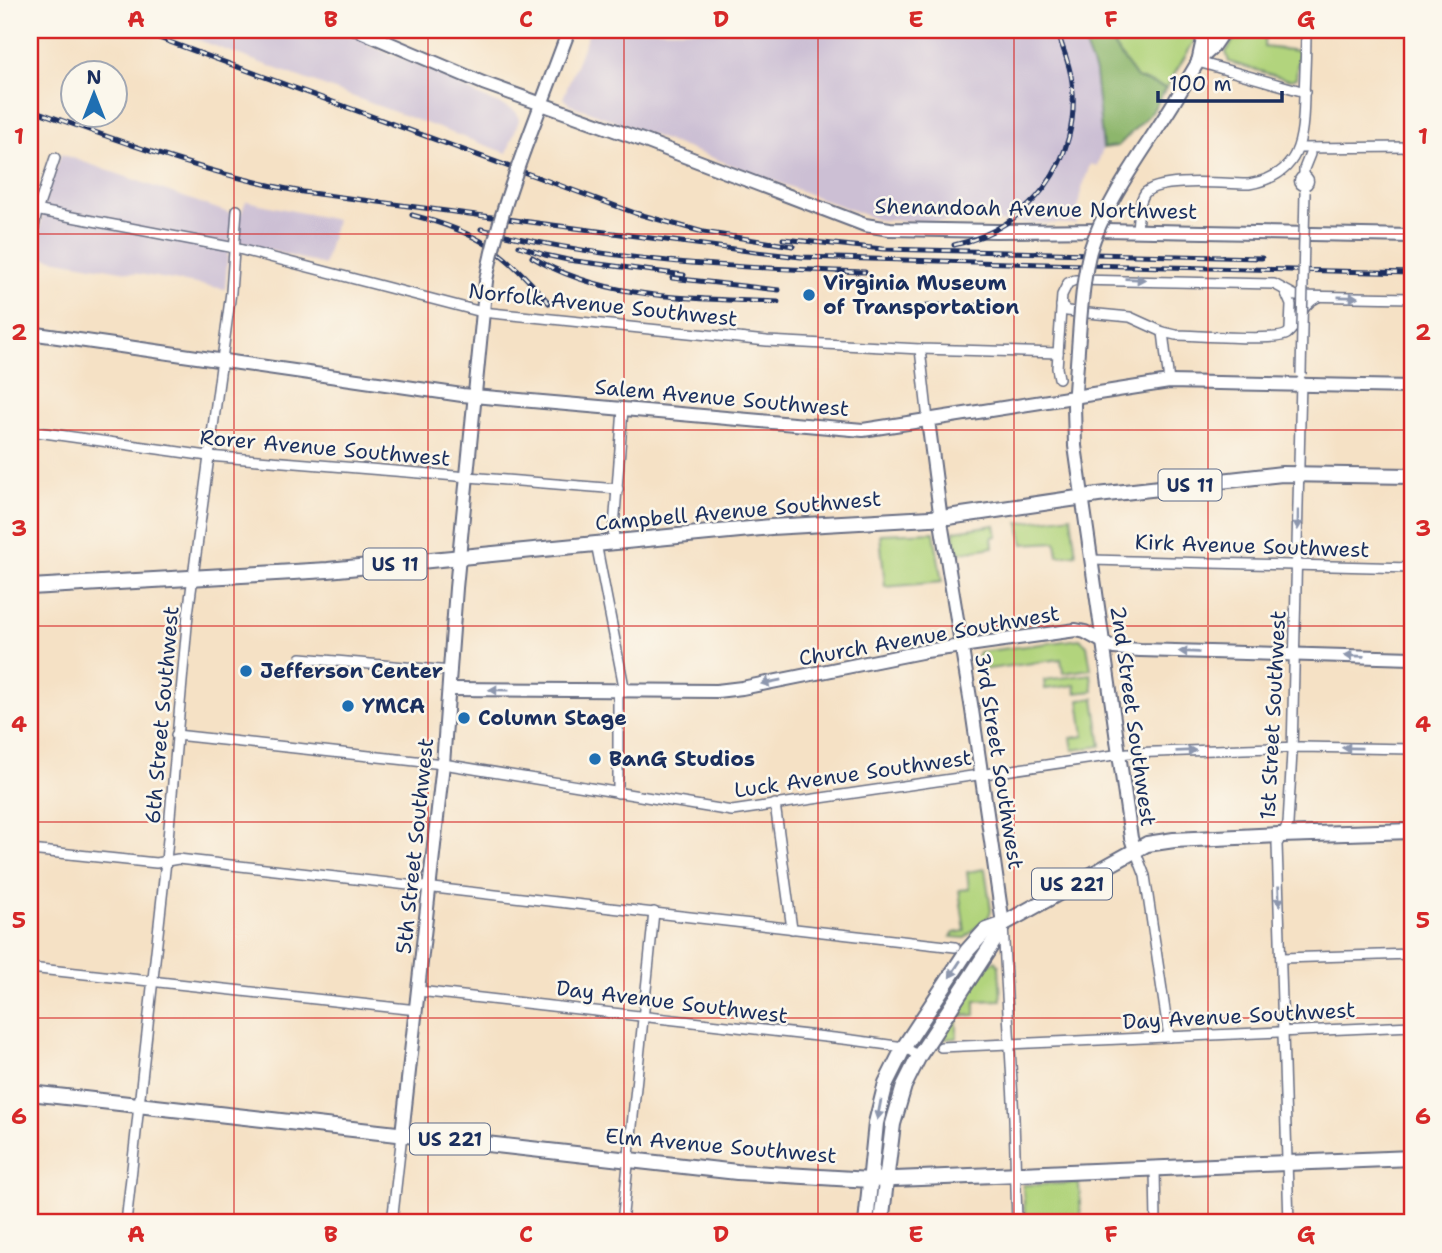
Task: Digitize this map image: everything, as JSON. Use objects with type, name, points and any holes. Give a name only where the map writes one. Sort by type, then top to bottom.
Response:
[{"type":"main road","name":"Campbell Avenue Southwest","points":[[30,587],[328,570],[805,524],[942,518],[1299,474],[1412,476]]},
{"type":"main road","name":"Campbell Avenue Southwest","points":[[30,578],[66,584]]},
{"type":"main road","name":"US 221","points":[[870,1180],[881,1096],[904,1047],[967,951],[986,930],[1003,924],[1147,844],[1174,840],[1412,831]]},
{"type":"main road","points":[[881,1223],[898,1101],[919,1056],[1003,924]]},
{"type":"main road","name":"Elm Avenue Southwest","points":[[30,1093],[737,1172],[870,1180],[1412,1158]]},
{"type":"main road","points":[[866,1223],[870,1180]]},
{"type":"street","name":"Shenandoah Avenue Northwest","points":[[358,30],[382,34],[483,83],[645,141],[864,225],[890,229],[1412,236]]},
{"type":"street","name":"5th Street Southwest","points":[[392,1223],[431,888],[486,281],[494,239],[569,30]]},
{"type":"street","points":[[1198,61],[1202,44],[1210,30]]},
{"type":"street","points":[[1198,61],[1211,49],[1224,30]]},
{"type":"street","points":[[1137,231],[1142,199],[1151,188],[1168,184],[1249,184],[1271,178],[1285,168],[1299,148],[1304,127],[1306,30]]},
{"type":"street","points":[[1198,61],[1216,69],[1305,92]]},
{"type":"street","name":"2nd Street Southwest","points":[[1169,1037],[1145,876],[1131,838],[1118,754],[1082,499],[1074,431],[1074,397],[1086,270],[1097,233],[1121,187],[1198,61]]},
{"type":"street","points":[[1299,148],[1412,148]]},
{"type":"street","name":"1st Street Southwest","points":[[1289,1223],[1277,844],[1288,824],[1293,747],[1304,169],[1310,154]]},
{"type":"street","points":[[30,250],[34,210],[55,158]]},
{"type":"street","name":"Norfolk Avenue Southwest","points":[[34,210],[235,248],[482,312],[768,341],[1058,353]]},
{"type":"street","name":"6th Street Southwest","points":[[126,1223],[166,861],[193,579],[222,361],[237,210]]},
{"type":"street","points":[[1059,378],[1062,295],[1068,283],[1075,279],[1274,284],[1296,296],[1412,298]]},
{"type":"street","points":[[1285,291],[1291,305],[1289,332]]},
{"type":"street","points":[[1061,306],[1067,311],[1130,317],[1176,335],[1279,337],[1294,327],[1302,308],[1310,300],[1320,296]]},
{"type":"street","points":[[1163,332],[1168,382]]},
{"type":"street","name":"Salem Avenue Southwest","points":[[30,333],[474,396],[863,430],[1168,382],[1301,379],[1412,387]]},
{"type":"street","name":"3rd Street Southwest","points":[[920,349],[942,518],[1003,924],[1011,1044],[1017,1223]]},
{"type":"street","points":[[613,541],[623,409]]},
{"type":"street","name":"Rorer Avenue Southwest","points":[[30,430],[208,456],[618,489]]},
{"type":"street","points":[[596,543],[621,692],[618,793]]},
{"type":"street","name":"Kirk Avenue Southwest","points":[[1091,559],[1412,568]]},
{"type":"street","name":"Church Avenue Southwest","points":[[449,690],[717,691],[887,658],[1076,630],[1114,648],[1412,658]]},
{"type":"street","points":[[300,658],[451,671]]},
{"type":"street","name":"Luck Avenue Southwest","points":[[176,735],[443,764],[732,811],[1118,754],[1293,747],[1412,749]]},
{"type":"street","points":[[775,804],[792,929]]},
{"type":"street","points":[[30,850],[156,863],[178,859],[955,947]]},
{"type":"street","points":[[622,1223],[654,912]]},
{"type":"street","points":[[1282,958],[1412,954]]},
{"type":"street","points":[[30,968],[417,1010]]},
{"type":"street","name":"Day Avenue Southwest","points":[[419,991],[904,1047],[919,1056]]},
{"type":"street","name":"Day Avenue Southwest","points":[[941,1047],[1412,1026]]},
{"type":"street","points":[[1155,1169],[1156,1223]]},
{"type":"street","points":[[30,1215],[99,1223]]},
{"type":"shaded area","points":[[171,30],[374,30],[368,45],[432,70],[479,96],[511,109],[517,113],[519,120],[507,153]]},
{"type":"shaded area","points":[[590,30],[1079,30],[1095,72],[1103,148],[1097,166],[1090,164],[1080,195],[1076,224],[878,220],[569,104],[563,98]]},
{"type":"shaded area","points":[[61,154],[229,213],[241,214],[246,201],[336,220],[324,265],[229,239],[225,289],[35,256],[45,200]]},
{"type":"green space","points":[[1079,30],[1106,30],[1108,38],[1137,78],[1166,88],[1152,112],[1118,146],[1103,148],[1095,72]]},
{"type":"green space","points":[[1106,30],[1201,30],[1166,88],[1137,78],[1108,38]]},
{"type":"green space","points":[[1240,30],[1265,30],[1264,47],[1299,51],[1296,78],[1290,80],[1229,62],[1226,52]]},
{"type":"green space","points":[[1071,516],[1076,554],[1058,556],[1056,542],[1023,544],[1019,523]]},
{"type":"green space","points":[[995,525],[997,536],[992,537],[993,547],[957,553],[954,531]]},
{"type":"green space","points":[[934,532],[942,582],[885,587],[880,534]]},
{"type":"green space","points":[[1080,639],[1087,645],[1091,669],[1063,673],[1061,659],[982,670],[975,662],[979,652]]},
{"type":"green space","points":[[1091,674],[1093,691],[1076,693],[1075,685],[1045,689],[1044,680]]},
{"type":"green space","points":[[1094,698],[1101,746],[1073,750],[1071,738],[1084,736],[1079,700]]},
{"type":"green space","points":[[985,869],[991,910],[989,916],[965,938],[951,937],[954,933],[965,931],[959,890],[969,889],[967,872]]},
{"type":"green space","points":[[995,961],[999,966],[1001,1000],[975,1001],[975,1015],[957,1016],[957,1038],[941,1037],[987,965]]},
{"type":"green space","points":[[1079,1183],[1081,1223],[1025,1223],[1023,1185]]},
{"type":"railway","points":[[137,30],[635,213],[703,232],[793,246]]},
{"type":"railway","points":[[954,245],[981,236],[1006,223],[1027,207],[1045,186],[1059,163],[1068,138],[1073,111],[1071,75],[1057,30]]},
{"type":"railway","points":[[30,109],[199,167],[303,192],[756,252],[801,257],[1412,273]]},
{"type":"railway","points":[[412,215],[456,229],[489,246],[517,269],[549,303]]},
{"type":"railway","points":[[481,229],[624,256],[720,265],[865,272]]},
{"type":"railway","points":[[783,239],[883,249],[1262,258]]},
{"type":"railway","points":[[519,246],[568,260],[684,275]]},
{"type":"railway","points":[[532,257],[560,271],[620,290],[683,298],[778,302]]},
{"type":"railway","points":[[672,278],[779,290]]},
{"type":"railway","points":[[927,305],[981,306]]},
{"type":"place","name":"Virginia Museum of Transportation","points":[[809,295]]},
{"type":"place","name":"Jefferson Center","points":[[246,671]]},
{"type":"place","name":"YMCA","points":[[348,706]]},
{"type":"place","name":"Column Stage","points":[[464,718]]},
{"type":"place","name":"BanG Studios","points":[[595,759]]}]
